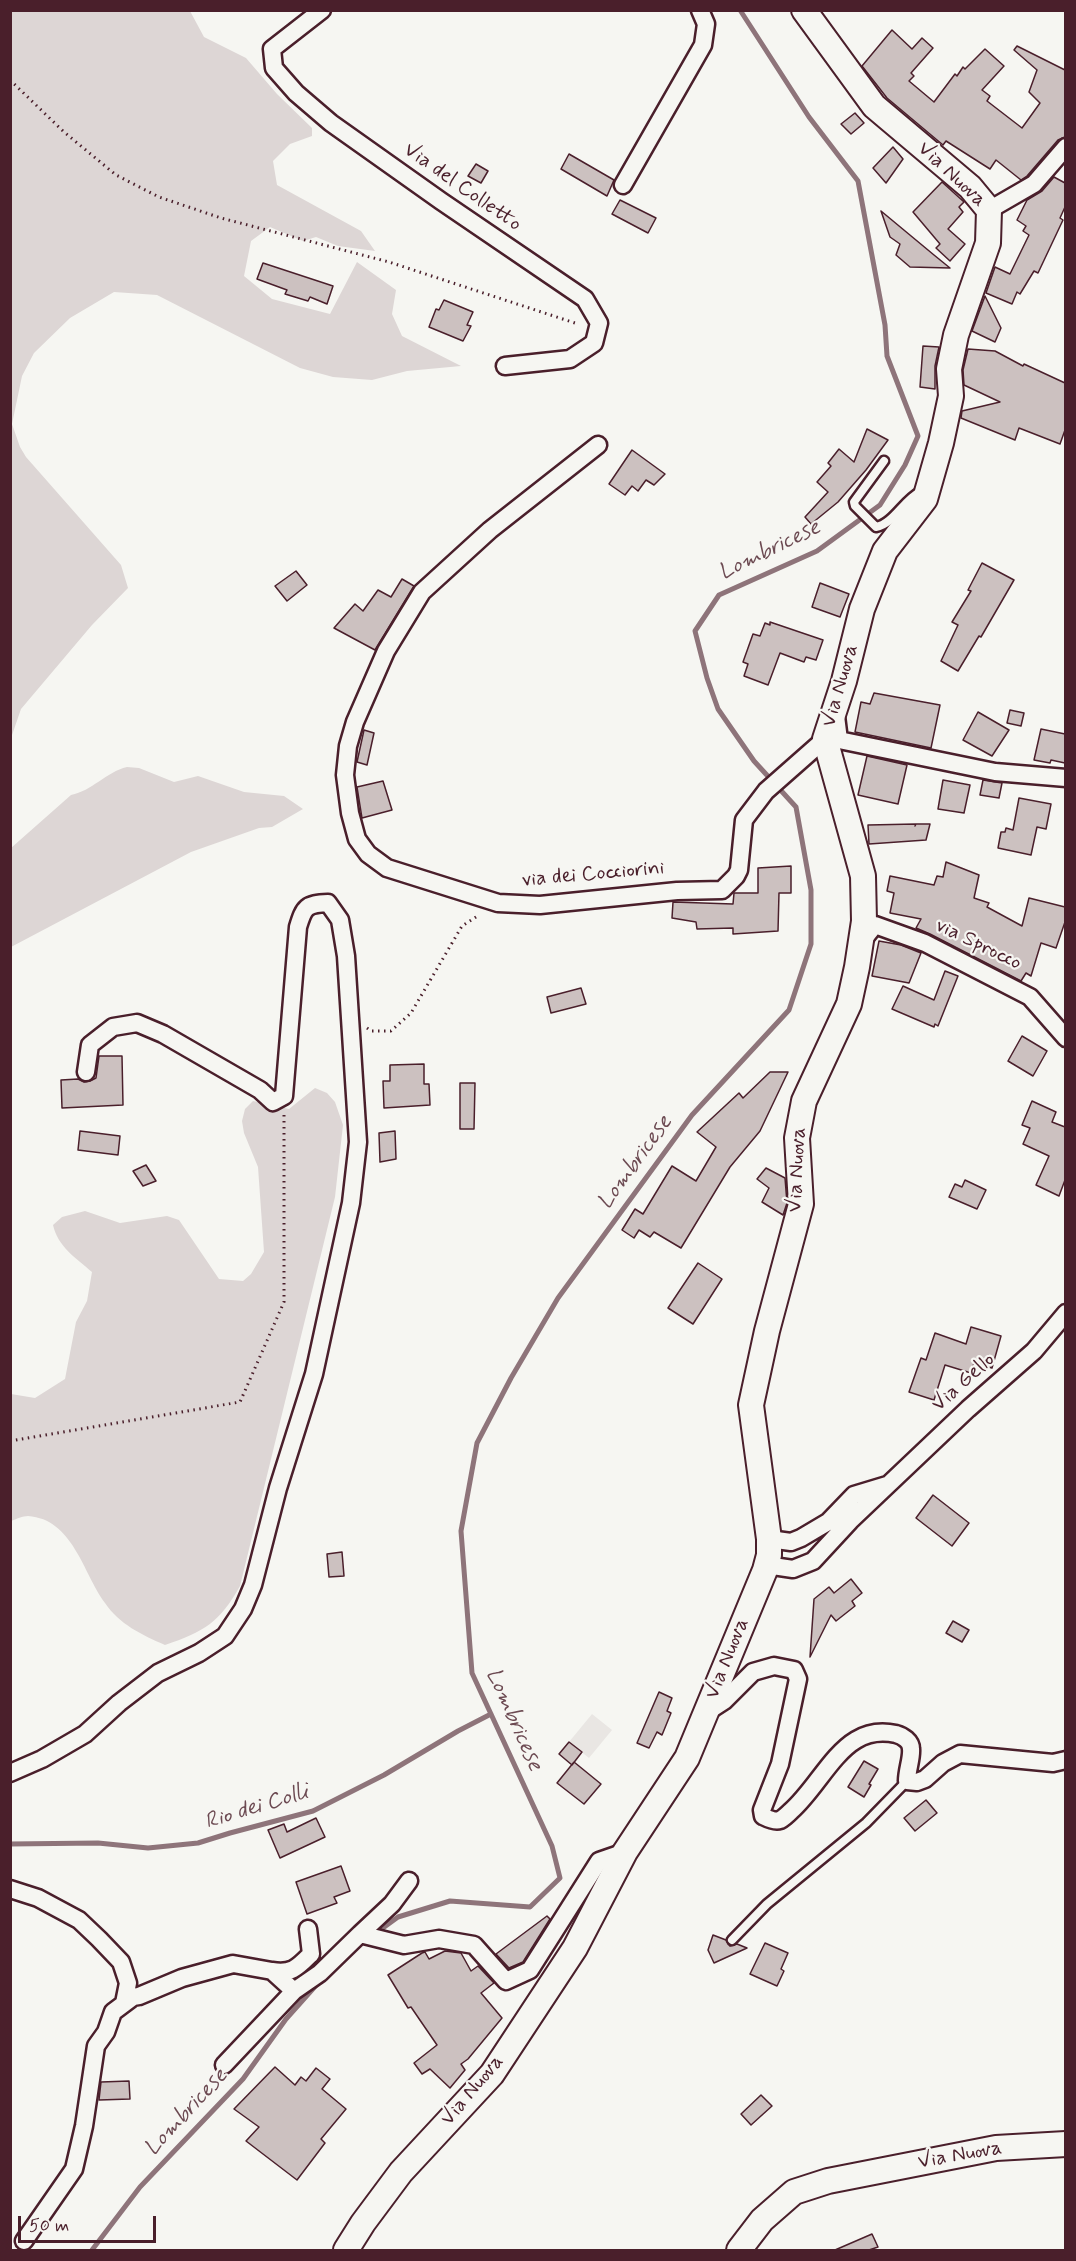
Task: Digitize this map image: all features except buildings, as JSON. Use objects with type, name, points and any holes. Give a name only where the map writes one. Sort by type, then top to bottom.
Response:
[{"type":"street","name":"Via del Colletto","points":[[322,10],[272,49],[274,68],[296,93],[331,123],[449,207],[585,299],[599,323],[597,330]]},
{"type":"street","points":[[623,185],[703,45],[706,24],[700,10]]},
{"type":"street","name":"Via Nuova","points":[[346,2250],[401,2172],[492,2074],[575,1948],[625,1852],[687,1758],[769,1555],[769,1539],[751,1405],[801,1204],[797,1138],[804,1101],[849,1004],[858,967],[864,921],[863,876],[825,739],[844,681],[862,609],[885,551],[925,499],[941,443],[951,396],[949,369],[956,335],[988,243],[990,210],[970,187],[874,106],[807,12]]},
{"type":"street","points":[[990,210],[1035,184],[1065,147]]},
{"type":"street","points":[[505,366],[570,359],[594,343],[597,330]]},
{"type":"street","name":"via dei Cocciorini","points":[[598,445],[490,530],[422,592],[386,651],[355,722],[348,746],[345,775],[350,813],[357,839],[368,854],[387,868],[498,903],[540,906],[677,891],[722,890],[739,870],[744,820],[766,791],[825,739]]},
{"type":"street","points":[[835,709],[839,740],[995,772],[1065,778]]},
{"type":"street","points":[[10,1773],[42,1759],[86,1734],[119,1703],[158,1673],[198,1653],[225,1636],[243,1609],[253,1585],[278,1488],[314,1374],[351,1203],[358,1142],[351,1017],[346,956],[340,920],[328,903],[313,904],[303,910],[298,927],[284,1096],[273,1102],[260,1090],[163,1034],[137,1023],[113,1027],[90,1045],[86,1072]]},
{"type":"street","name":"via Sprocco","points":[[861,943],[875,925],[925,943],[1030,996],[1065,1038]]},
{"type":"street","name":"Via Gello","points":[[766,1565],[793,1569],[813,1561],[832,1539],[889,1484],[968,1409],[1034,1351],[1065,1313]]},
{"type":"street","name":"Via Gello","points":[[769,1539],[791,1542],[801,1538],[828,1522],[854,1495],[889,1484]]},
{"type":"street","points":[[707,1712],[724,1701],[753,1672],[774,1666],[794,1670],[798,1679],[780,1764],[762,1810],[763,1816],[768,1819],[781,1820],[802,1801],[840,1754],[855,1740],[870,1733],[887,1732],[903,1736],[910,1745],[912,1750],[907,1768],[907,1781],[917,1782],[926,1779],[943,1763],[960,1754],[1053,1763],[1065,1760]]},
{"type":"street","points":[[360,1934],[404,1946],[439,1939],[474,1945],[506,1981],[530,1970],[599,1861],[625,1852]]},
{"type":"street","points":[[224,2065],[294,1991],[320,1973],[392,1904],[409,1881]]},
{"type":"street","points":[[10,1889],[38,1898],[79,1920],[99,1939],[121,1962],[128,1983],[124,2003]]},
{"type":"street","points":[[24,2241],[74,2169],[84,2126],[96,2046],[106,2032],[113,2012],[133,1997],[211,1969],[233,1964],[283,1972],[297,1969],[311,1954],[308,1929]]},
{"type":"street","points":[[272,1971],[294,1991]]},
{"type":"street","name":"Via Nuova","points":[[739,2250],[762,2220],[794,2192],[828,2181],[996,2148],[1065,2144]]},
{"type":"lane","points":[[884,461],[854,502],[855,506],[876,527],[884,525],[910,497],[928,488]]},
{"type":"lane","points":[[732,1941],[767,1904],[866,1823],[907,1781]]},
{"type":"path","points":[[10,80],[64,132],[116,175],[159,197],[221,218],[389,262],[597,330]]},
{"type":"path","points":[[351,1017],[371,1031],[391,1031],[411,1013],[462,926],[498,903]]},
{"type":"path","points":[[10,1441],[240,1402],[284,1302],[284,1096]]},
{"type":"shaded area","points":[[11,10],[190,11],[204,37],[246,58],[277,94],[312,128],[312,136],[290,144],[273,161],[277,185],[361,231],[375,251],[338,246],[316,237],[303,241],[270,227],[251,241],[244,276],[272,299],[330,314],[357,262],[396,290],[392,314],[402,336],[461,366],[407,371],[372,380],[333,377],[300,368],[157,295],[114,292],[70,318],[34,353],[22,376],[12,424],[26,457],[121,565],[128,588],[92,625],[21,709],[11,738]]},
{"type":"shaded area","points":[[139,768],[174,782],[198,776],[244,792],[284,796],[303,809],[272,827],[259,828],[191,852],[11,947],[11,848],[71,795],[86,790],[119,769]]},
{"type":"shaded area","points":[[315,1088],[327,1093],[335,1102],[343,1125],[335,1197],[240,1586],[225,1609],[210,1624],[165,1645],[132,1628],[117,1617],[97,1591],[75,1549],[56,1527],[43,1519],[28,1516],[11,1521],[11,1394],[35,1398],[65,1379],[76,1322],[87,1301],[92,1272],[63,1246],[53,1225],[62,1217],[85,1211],[120,1223],[167,1216],[179,1220],[219,1279],[243,1281],[251,1274],[264,1252],[258,1167],[244,1133],[242,1121],[245,1109],[253,1101],[289,1109]]},
{"type":"shaded area","points":[[592,1714],[612,1730],[589,1758],[569,1742]]},
{"type":"waterway","name":"Lombricese","points":[[376,1933],[398,1917],[450,1901],[530,1907],[560,1878],[552,1846],[472,1673],[461,1531],[477,1443],[511,1378],[558,1298],[692,1115],[789,1010],[811,944],[811,890],[796,807],[754,761],[718,709],[695,631],[719,595],[817,551],[880,505],[905,465],[918,436],[887,356],[885,325],[858,181],[809,117],[740,10]]},
{"type":"waterway","name":"Rio dei Colli","points":[[10,1844],[98,1843],[148,1848],[198,1843],[313,1811],[384,1775],[491,1714]]},
{"type":"waterway","name":"Lombricese","points":[[92,2250],[140,2187],[243,2079],[286,2019],[319,1982]]}]
